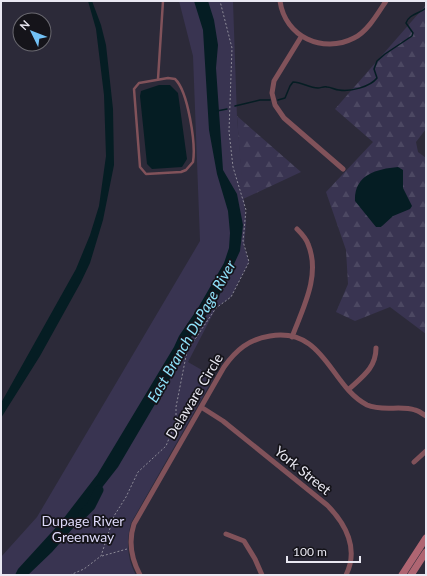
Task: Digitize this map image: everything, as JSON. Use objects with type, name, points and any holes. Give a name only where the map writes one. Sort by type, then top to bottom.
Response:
[{"type":"main road","points":[[402,575],[426,538]]},
{"type":"main road","points":[[411,575],[426,552]]},
{"type":"street","points":[[280,1],[284,16],[291,27],[301,37],[318,44],[337,44],[356,38],[370,24],[386,1]]},
{"type":"street","points":[[301,37],[274,81],[272,93],[275,105],[284,118],[342,169]]},
{"type":"street","points":[[292,337],[313,280],[311,252],[308,242],[297,229]]},
{"type":"street","name":"Delaware Circle","points":[[140,575],[134,565],[131,548],[131,537],[134,524],[201,407],[235,353],[258,338],[277,335],[304,340],[315,348],[349,389],[368,405],[388,410],[415,410],[426,416]]},
{"type":"street","points":[[349,389],[374,365],[376,348]]},
{"type":"street","name":"York Street","points":[[201,407],[229,426],[327,505],[339,517],[347,532],[351,545],[351,555],[346,575]]},
{"type":"street","points":[[414,462],[426,450]]},
{"type":"street","points":[[226,534],[244,542],[256,559],[262,575]]},
{"type":"lane","points":[[158,79],[164,1]]},
{"type":"lane","points":[[158,79],[175,79],[183,89],[190,119],[194,156],[193,162],[186,170],[152,175],[146,174],[140,166],[134,90],[139,83],[158,79]]},
{"type":"path","points":[[101,556],[114,516],[126,497],[138,472],[166,446],[176,421],[176,407],[189,346],[198,336],[216,308],[231,297],[249,262],[243,241],[246,210],[233,167],[229,131],[232,48],[220,1]]},
{"type":"path","points":[[70,575],[84,569],[101,556],[122,549],[131,548]]},
{"type":"green space","name":"Dupage River Greenway","points":[[179,1],[233,1],[237,117],[246,223],[244,246],[249,262],[231,297],[216,308],[188,362],[214,377],[131,523],[128,536],[128,550],[136,575],[1,575],[1,557],[37,517],[200,241],[193,56]]},
{"type":"green space","points":[[426,5],[426,129],[416,142],[418,152],[426,158],[426,334],[390,307],[355,321],[336,312],[348,284],[346,250],[326,192],[373,142],[335,109]]},
{"type":"green space","points":[[237,116],[301,172],[243,199]]},
{"type":"water","points":[[88,1],[92,1],[101,25],[106,45],[113,109],[114,165],[103,220],[90,263],[81,282],[40,356],[1,418],[1,403],[76,269],[90,235],[99,206],[106,156],[104,95],[96,29]]},
{"type":"water","points":[[194,1],[208,1],[214,20],[218,45],[216,68],[223,170],[237,194],[243,225],[240,251],[229,275],[225,277],[226,282],[218,298],[191,337],[178,365],[118,467],[93,499],[91,506],[52,552],[28,575],[15,575],[18,569],[60,523],[97,475],[174,347],[179,336],[198,308],[224,263],[229,248],[230,233],[228,211],[217,174],[209,130],[203,30]]},
{"type":"water","points":[[159,85],[170,85],[178,93],[187,159],[182,167],[152,169],[147,164],[140,96],[141,91]]},
{"type":"water","points":[[398,167],[403,170],[403,188],[412,206],[410,209],[393,216],[381,227],[376,227],[355,201],[358,185],[362,179],[374,172]]},
{"type":"waterway","points":[[278,100],[285,98],[293,82],[315,88],[330,87],[338,90],[360,88],[370,84],[377,78],[374,69],[377,61],[412,36],[413,33],[406,23],[407,20],[426,8]]},
{"type":"waterway","points":[[235,106],[260,100],[270,100]]},
{"type":"waterway","points":[[217,111],[227,109]]},
{"type":"waterway","name":"East Branch DuPage River","points":[[83,514],[91,506],[99,490]]}]
